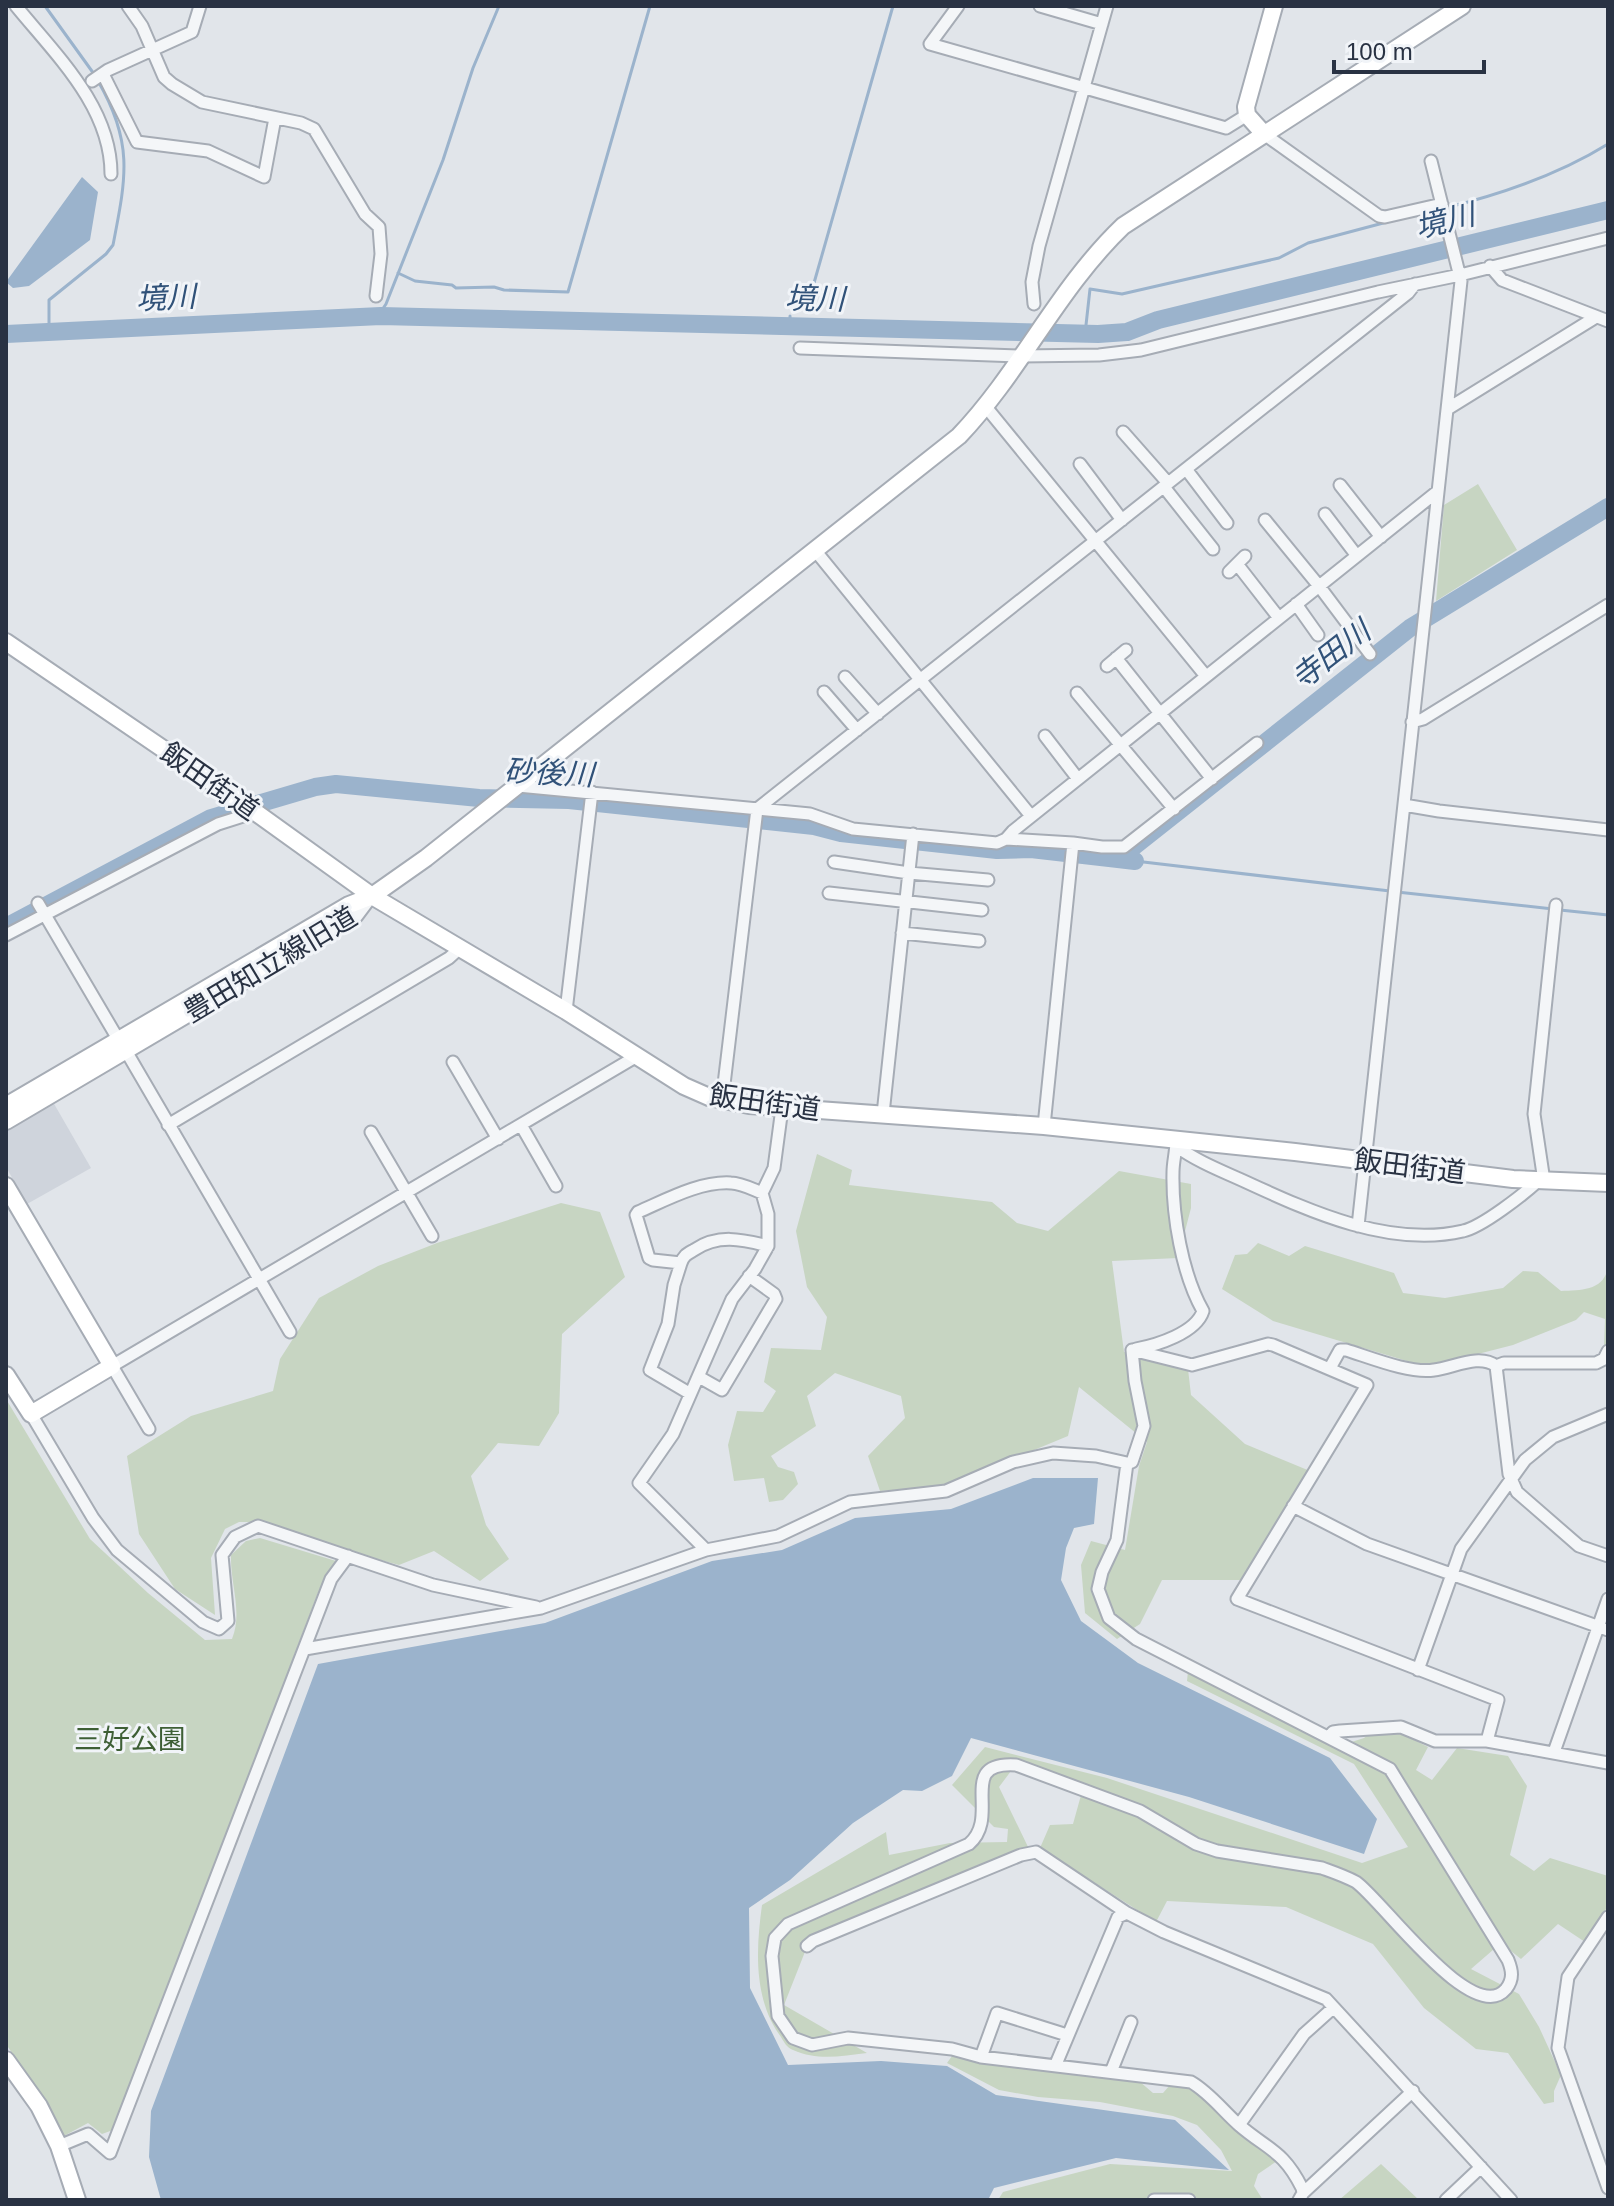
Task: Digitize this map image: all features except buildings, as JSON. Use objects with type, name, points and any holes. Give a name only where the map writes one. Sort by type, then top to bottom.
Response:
[{"type":"street","points":[[16,6],[94,105],[107,138],[111,174]]},
{"type":"street","points":[[128,6],[142,26],[164,77],[196,100],[314,129],[365,214],[377,224],[381,233],[376,296]]},
{"type":"street","points":[[200,6],[194,30],[97,78],[137,142],[208,151],[264,177],[275,118]]},
{"type":"street","points":[[958,6],[930,44],[1226,128],[1247,115]]},
{"type":"street","points":[[1040,6],[1102,24]]},
{"type":"street","points":[[1034,304],[1032,282],[1039,246],[1107,6]]},
{"type":"street","points":[[1274,6],[1246,107],[1247,115],[1264,134],[1379,216],[1442,204]]},
{"type":"street","points":[[372,896],[491,808],[959,436],[986,407],[1095,253],[1123,226],[1462,6]]},
{"type":"street","points":[[1358,1226],[1449,408],[1460,272],[1431,161]]},
{"type":"street","points":[[800,348],[1021,356],[1099,355],[1141,350],[1608,238]]},
{"type":"street","points":[[1490,266],[1502,280],[1602,319]]},
{"type":"street","points":[[722,1101],[756,811],[1408,293],[1415,284]]},
{"type":"street","points":[[1449,408],[1602,319]]},
{"type":"street","points":[[986,407],[1205,675]]},
{"type":"street","points":[[1123,432],[1213,549]]},
{"type":"street","points":[[1080,464],[1122,520]]},
{"type":"street","points":[[1186,469],[1227,523]]},
{"type":"street","points":[[1340,485],[1381,537]]},
{"type":"street","points":[[514,789],[810,814],[853,829],[997,843],[1006,839],[1118,744],[1438,491]]},
{"type":"street","points":[[1325,514],[1357,556]]},
{"type":"street","points":[[1265,520],[1370,654]]},
{"type":"street","points":[[814,549],[1031,816]]},
{"type":"street","points":[[1237,564],[1279,618]]},
{"type":"street","points":[[1296,604],[1318,635]]},
{"type":"street","points":[[1412,722],[1423,719],[1608,605]]},
{"type":"street","name":"飯田街道","points":[[6,642],[251,808],[372,896],[566,1011],[684,1086],[722,1101],[1044,1126],[1541,1181],[1608,1183]]},
{"type":"street","points":[[1116,658],[1212,779]]},
{"type":"street","points":[[845,677],[878,714]]},
{"type":"street","points":[[824,692],[857,730]]},
{"type":"street","points":[[1077,693],[1174,809]]},
{"type":"street","points":[[1045,736],[1078,779]]},
{"type":"street","points":[[1006,839],[1124,847],[1257,743]]},
{"type":"street","points":[[566,1011],[592,794]]},
{"type":"street","points":[[1404,805],[1608,830]]},
{"type":"street","points":[[6,935],[40,908],[251,808]]},
{"type":"street","points":[[883,1114],[913,836]]},
{"type":"street","points":[[1044,1126],[1073,845]]},
{"type":"street","points":[[834,862],[988,880]]},
{"type":"street","points":[[829,893],[982,910]]},
{"type":"street","name":"豊田知立線旧道","points":[[6,1106],[357,916],[372,896]]},
{"type":"street","name":"豊田知立線旧道","points":[[6,1121],[122,1045],[349,905],[372,896]]},
{"type":"street","points":[[1176,1143],[1203,1165],[1293,1204],[1358,1226],[1428,1237],[1467,1231],[1541,1181],[1534,1114],[1556,905]]},
{"type":"street","points":[[40,908],[290,1332]]},
{"type":"street","points":[[902,933],[979,941]]},
{"type":"street","points":[[168,1125],[399,988],[460,948]]},
{"type":"street","points":[[31,1414],[637,1056]]},
{"type":"street","points":[[453,1062],[498,1139]]},
{"type":"street","points":[[706,1550],[639,1483],[673,1434],[732,1299],[768,1246],[768,1214],[762,1193],[774,1168],[782,1108]]},
{"type":"street","points":[[521,1125],[556,1186]]},
{"type":"street","points":[[371,1132],[432,1236]]},
{"type":"street","points":[[1132,1350],[1189,1329],[1202,1317],[1203,1311],[1192,1291],[1181,1244],[1173,1191],[1176,1143]]},
{"type":"street","points":[[681,1263],[649,1258],[636,1215],[638,1212],[715,1184],[734,1182],[762,1193]]},
{"type":"street","points":[[6,1186],[149,1429]]},
{"type":"street","points":[[689,1393],[650,1370],[668,1324],[674,1285],[684,1256],[707,1241],[725,1238],[768,1246]]},
{"type":"street","points":[[699,1377],[722,1390],[776,1299],[774,1294],[749,1276]]},
{"type":"street","points":[[1132,1350],[1192,1365],[1268,1344],[1367,1385],[1237,1599],[1498,1700],[1487,1741]]},
{"type":"street","points":[[305,1649],[541,1608],[706,1550],[778,1536],[850,1502],[946,1491],[1013,1462],[1053,1453],[1132,1462],[1144,1426],[1144,1416],[1135,1381],[1132,1350]]},
{"type":"street","points":[[1330,1368],[1340,1350],[1431,1371],[1468,1362],[1492,1362],[1496,1366],[1511,1482],[1517,1492],[1579,1546],[1608,1556]]},
{"type":"street","points":[[1496,1366],[1504,1363],[1596,1363],[1604,1359],[1608,1351]]},
{"type":"street","points":[[6,1375],[93,1518],[117,1550],[203,1622],[219,1629],[228,1621],[222,1555],[235,1537],[258,1526],[433,1585],[541,1608]]},
{"type":"street","points":[[1418,1670],[1461,1549],[1525,1460],[1553,1437],[1608,1414]]},
{"type":"street","points":[[1127,1463],[1117,1540],[1102,1572],[1098,1589],[1109,1618],[1136,1639],[1390,1769],[1508,1960],[1512,1977],[1504,1992],[1484,1997],[1454,1980],[1368,1893],[1338,1873],[1217,1851],[1196,1844],[1140,1811],[1006,1764],[993,1768],[984,1777],[981,1788],[983,1824],[980,1833],[969,1844],[788,1924],[777,1933],[773,1946],[778,2016],[793,2038],[812,2045],[848,2038],[1191,2082],[1239,2125],[1283,2156],[1301,2196],[1413,2091]]},
{"type":"street","points":[[1293,1506],[1367,1544],[1603,1629]]},
{"type":"street","points":[[59,2146],[88,2134],[110,2153],[331,1579],[348,1556]]},
{"type":"street","points":[[1554,1752],[1603,1629],[1608,1599]]},
{"type":"street","points":[[1329,1737],[1333,1732],[1340,1731],[1401,1727],[1435,1741],[1487,1741],[1608,1763]]},
{"type":"street","points":[[807,1946],[1028,1853],[1040,1854],[1127,1913],[1164,1932],[1326,1999],[1511,2200]]},
{"type":"street","points":[[1056,2064],[1118,1917],[1127,1913]]},
{"type":"street","points":[[1608,1917],[1568,1977],[1558,2048],[1608,2188]]},
{"type":"street","points":[[1239,2125],[1304,2034],[1333,2008]]},
{"type":"street","points":[[981,2057],[997,2013],[1067,2035]]},
{"type":"street","points":[[1111,2072],[1131,2022]]},
{"type":"street","points":[[6,2060],[39,2106],[59,2146],[77,2200]]},
{"type":"street","points":[[1446,2200],[1481,2167]]},
{"type":"street","points":[[1154,2200],[1189,2200]]},
{"type":"shaded area","points":[[53,1102],[91,1168],[27,1204],[6,1167],[6,1129]]},
{"type":"green space","points":[[1478,484],[1517,550],[1436,601],[1444,505]]},
{"type":"green space","points":[[817,1154],[852,1170],[849,1185],[992,1202],[1017,1223],[1048,1231],[1119,1171],[1191,1184],[1191,1208],[1178,1258],[1112,1261],[1124,1352],[1188,1369],[1191,1395],[1245,1444],[1310,1471],[1244,1580],[1162,1580],[1140,1624],[1117,1639],[1085,1613],[1081,1565],[1091,1541],[1125,1550],[1139,1466],[1147,1442],[1079,1387],[1068,1436],[947,1486],[880,1491],[868,1456],[905,1418],[901,1396],[835,1373],[807,1396],[816,1426],[771,1456],[778,1467],[794,1472],[798,1484],[783,1500],[769,1502],[764,1478],[734,1481],[728,1445],[737,1411],[763,1412],[776,1391],[764,1382],[771,1348],[821,1350],[827,1317],[807,1287],[796,1231]]},
{"type":"green space","points":[[561,1203],[600,1212],[625,1277],[562,1334],[559,1413],[539,1446],[498,1443],[471,1476],[486,1525],[509,1559],[480,1581],[434,1551],[399,1565],[257,1522],[239,1522],[225,1529],[211,1558],[215,1615],[175,1589],[139,1534],[127,1456],[191,1416],[273,1391],[280,1359],[319,1298],[378,1266],[437,1243]]},
{"type":"green space","points":[[1258,1243],[1289,1256],[1305,1246],[1394,1273],[1403,1293],[1445,1298],[1503,1288],[1523,1271],[1538,1272],[1561,1291],[1583,1289],[1601,1281],[1608,1268],[1608,1352],[1604,1348],[1605,1319],[1584,1312],[1576,1320],[1513,1345],[1427,1367],[1273,1321],[1222,1289],[1235,1255],[1247,1254]]},
{"type":"green space","name":"三好公園","points":[[6,1399],[90,1539],[205,1640],[232,1639],[236,1608],[231,1555],[246,1541],[260,1538],[336,1561],[319,1590],[113,2130],[102,2134],[88,2123],[62,2137],[52,2113],[6,2044]]},
{"type":"green space","points":[[1188,1671],[1339,1746],[1364,1738],[1381,1723],[1428,1747],[1416,1770],[1432,1780],[1457,1748],[1508,1756],[1527,1786],[1510,1855],[1534,1871],[1550,1858],[1608,1876],[1608,1905],[1588,1944],[1558,1924],[1521,1959],[1501,1943],[1471,1969],[1519,1994],[1539,2027],[1561,2075],[1554,2091],[1554,2102],[1544,2104],[1508,2053],[1476,2049],[1424,2008],[1373,1944],[1286,1907],[1167,1901],[1156,1922],[1040,1848],[1050,1825],[1073,1824],[1083,1788],[1011,1771],[999,1787],[1030,1851],[812,1934],[784,2005],[867,2053],[821,2057],[786,2045],[765,2007],[761,1990],[758,1939],[762,1905],[886,1832],[889,1855],[950,1843],[1007,1842],[1008,1829],[994,1827],[952,1785],[985,1747],[1107,1778],[1362,1863],[1408,1847],[1354,1764],[1187,1681]]},
{"type":"green space","points":[[952,2056],[1139,2081],[1153,2093],[1163,2093],[1170,2085],[1198,2091],[1234,2128],[1277,2161],[1258,2174],[1254,2186],[1263,2200],[998,2200],[1003,2192],[1110,2164],[1232,2171],[1221,2150],[1197,2125],[1173,2116],[1100,2102],[999,2090],[947,2063]]},
{"type":"green space","points":[[1381,2164],[1419,2200],[1339,2200]]},
{"type":"water","points":[[82,177],[98,192],[90,240],[29,286],[13,288],[6,282]]},
{"type":"water","points":[[1033,1478],[1098,1478],[1094,1524],[1074,1528],[1066,1548],[1061,1580],[1081,1621],[1138,1663],[1330,1758],[1377,1819],[1364,1854],[1189,1797],[971,1738],[952,1776],[922,1791],[903,1790],[853,1823],[790,1880],[749,1908],[750,1988],[788,2065],[881,2061],[947,2066],[996,2095],[1175,2120],[1229,2170],[1116,2158],[994,2188],[988,2200],[161,2200],[149,2157],[151,2111],[318,1664],[545,1623],[712,1561],[782,1550],[855,1518],[951,1509]]},
{"type":"waterway","points":[[45,6],[94,74]]},
{"type":"waterway","points":[[378,316],[386,304],[443,160],[473,68],[499,6]]},
{"type":"waterway","points":[[398,273],[415,281],[456,288],[568,292],[650,6]]},
{"type":"waterway","points":[[812,290],[893,6]]},
{"type":"waterway","points":[[49,331],[49,300],[113,245],[124,161],[117,123],[98,81]]},
{"type":"waterway","points":[[1445,208],[1529,182],[1608,144]]},
{"type":"waterway","name":"境川","points":[[6,334],[381,316],[1098,334],[1127,332],[1158,320],[1608,210]]},
{"type":"waterway","points":[[1085,334],[1090,289],[1122,294],[1279,258],[1308,243],[1387,222]]},
{"type":"waterway","points":[[790,316],[790,326]]},
{"type":"waterway","name":"寺田川","points":[[1135,861],[1118,859],[1410,628],[1608,507]]},
{"type":"waterway","name":"砂後川","points":[[6,927],[211,818],[315,787],[336,784],[479,798],[569,800],[814,826],[841,833],[997,850],[1031,849],[1118,859]]},
{"type":"waterway","points":[[1135,861],[1390,891]]},
{"type":"waterway","points":[[1397,892],[1553,909]]},
{"type":"waterway","points":[[1560,910],[1608,915]]}]
